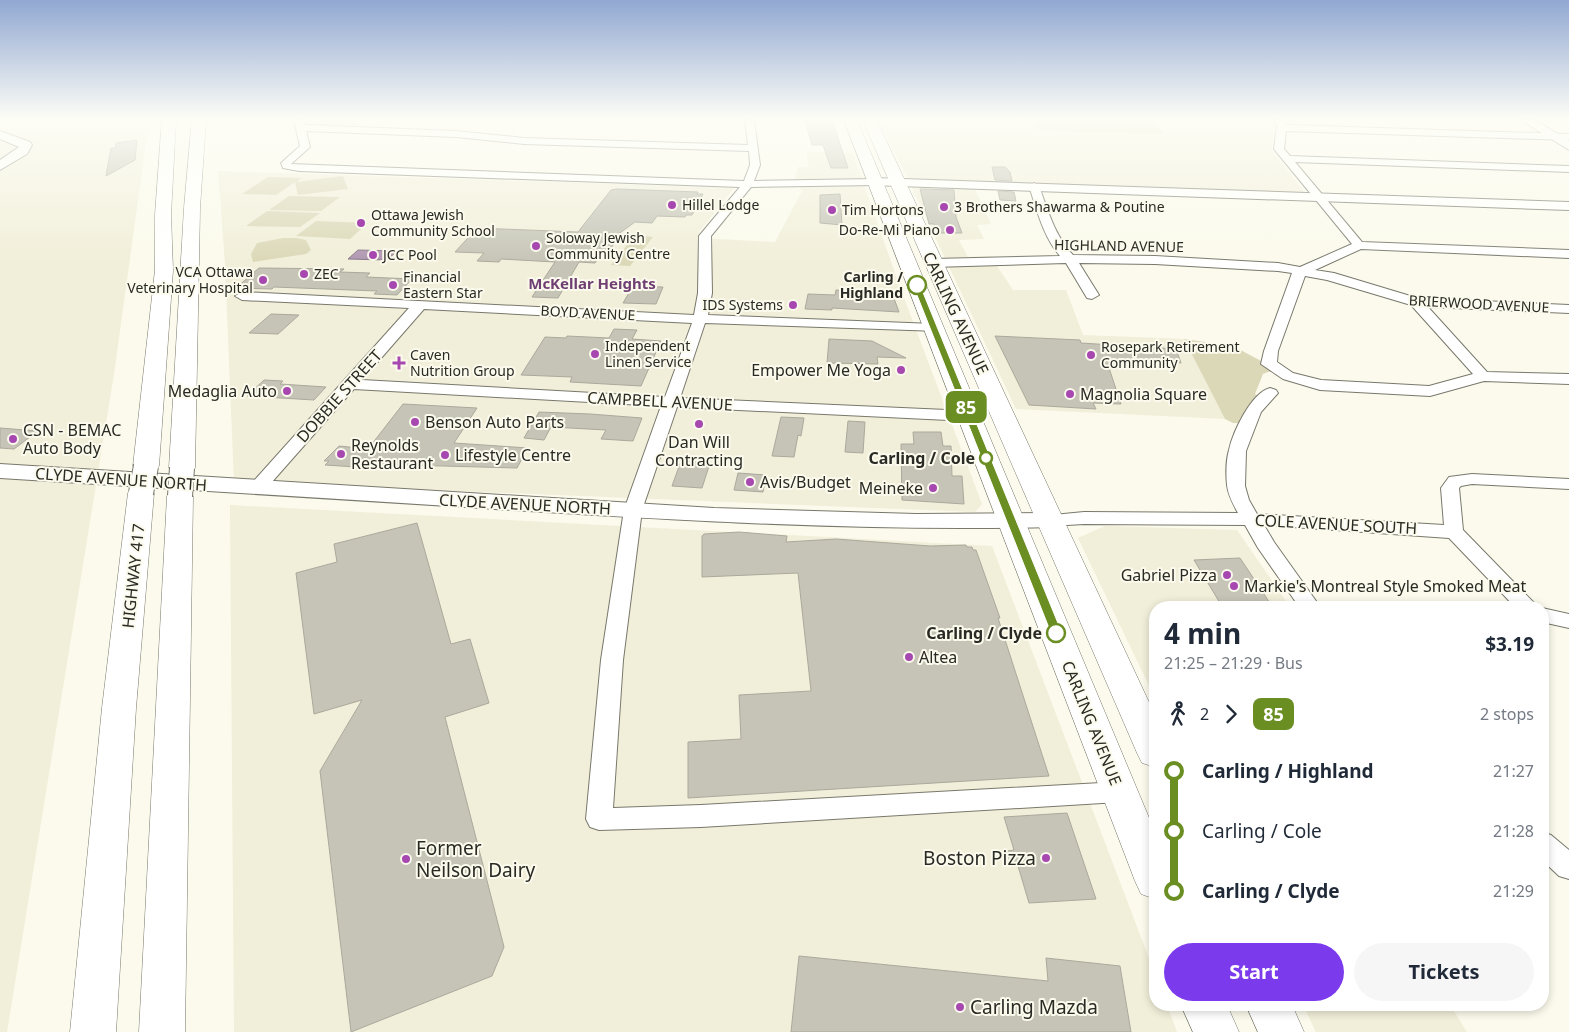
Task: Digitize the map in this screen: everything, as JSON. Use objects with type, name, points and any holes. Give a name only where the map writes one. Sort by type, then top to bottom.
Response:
[{"type":"main road","name":"HIGHWAY 417","points":[[93,1032],[119,708],[164,270],[164,168]]},
{"type":"main road","points":[[162,1032],[181,482],[195,168]]},
{"type":"main road","name":"CARLING AVENUE","points":[[878,168],[933,264],[1149,740]]},
{"type":"main road","name":"CARLING AVENUE","points":[[882,168],[934,328],[1149,866]]},
{"type":"main road","points":[[1207,1011],[1216,1032]]},
{"type":"main road","points":[[1271,1011],[1281,1032]]},
{"type":"street","points":[[342,168],[748,184],[886,182],[1034,186],[1569,206]]},
{"type":"street","points":[[754,168],[748,184],[705,236],[705,293],[700,319],[633,510],[611,665],[599,819],[711,816],[1119,792]]},
{"type":"street","points":[[1294,168],[1359,245]]},
{"type":"street","points":[[1545,168],[1569,169]]},
{"type":"street","points":[[1034,186],[1053,238],[1070,259],[1092,294]]},
{"type":"street","points":[[1569,254],[1359,245],[1304,270],[1296,276],[1271,351],[1269,364],[1288,376],[1320,385],[1430,391],[1484,376],[1569,379]]},
{"type":"street","name":"HIGHLAND AVENUE","points":[[933,264],[1070,259],[1155,260],[1304,270]]},
{"type":"street","name":"BRIERWOOD AVENUE","points":[[1304,270],[1416,302],[1569,308]]},
{"type":"street","name":"BOYD AVENUE","points":[[242,296],[700,319],[934,328]]},
{"type":"street","points":[[1416,302],[1484,376]]},
{"type":"street","name":"DOBBIE STREET","points":[[258,487],[420,305]]},
{"type":"street","name":"CAMPBELL AVENUE","points":[[351,384],[969,416]]},
{"type":"street","points":[[1270,394],[1254,410],[1237,451],[1236,486],[1240,500],[1265,544],[1306,601]]},
{"type":"street","name":"CLYDE AVENUE NORTH","points":[[0,471],[633,510],[883,522],[1050,520]]},
{"type":"street","points":[[1522,601],[1454,532],[1450,488],[1456,481],[1472,479],[1569,484]]},
{"type":"street","name":"COLE AVENUE SOUTH","points":[[1050,520],[1084,518],[1252,519],[1454,532]]},
{"type":"street","points":[[1549,616],[1569,621]]},
{"type":"street","points":[[1549,849],[1569,867]]},
{"type":"shaded area","points":[[0,168],[142,168],[114,374],[7,1032],[0,1032]]},
{"type":"shaded area","points":[[798,168],[858,168],[901,290],[982,504],[975,512],[234,482],[225,264],[218,171],[734,188],[699,232],[699,238],[775,242],[802,191],[795,179]]},
{"type":"shaded area","points":[[903,168],[1286,168],[1306,194],[908,178]]},
{"type":"shaded area","points":[[343,176],[348,189],[298,195],[295,182],[276,195],[242,194],[268,177],[301,178],[297,182]]},
{"type":"shaded area","points":[[911,186],[974,187],[991,224],[977,225],[984,239],[959,240],[968,257],[993,256],[997,266],[1013,290],[1066,290],[1083,335],[1184,339],[1225,419],[1016,409]]},
{"type":"shaded area","points":[[289,196],[340,197],[321,211],[269,210]]},
{"type":"shaded area","points":[[267,211],[320,213],[300,227],[246,226]]},
{"type":"shaded area","points":[[316,221],[368,223],[350,239],[296,236]]},
{"type":"shaded area","points":[[635,235],[653,237],[630,266],[611,265]]},
{"type":"shaded area","points":[[283,238],[306,240],[311,250],[306,254],[253,262],[251,254],[257,243]]},
{"type":"shaded area","name":"JCC Pool","points":[[358,250],[397,251],[387,260],[348,259]]},
{"type":"shaded area","points":[[1184,339],[1233,346],[1276,369],[1263,374],[1255,394],[1264,400],[1248,423],[1233,423],[1225,419]]},
{"type":"shaded area","points":[[230,505],[992,546],[1149,958],[1149,1011],[1169,1011],[1177,1032],[234,1032]]},
{"type":"shaded area","points":[[1105,526],[1237,530],[1286,601],[1149,601],[1149,686],[1078,538]]},
{"type":"shaded area","points":[[1306,1011],[1454,1011],[1467,1032],[1316,1032]]},
{"type":"building","points":[[107,168],[120,168],[106,176]]},
{"type":"building","points":[[992,168],[1006,168],[1010,172],[1012,181],[995,180]]},
{"type":"building","points":[[920,189],[954,190],[956,217],[962,233],[938,233],[934,224],[929,224]]},
{"type":"building","points":[[611,190],[698,192],[697,194],[703,194],[692,215],[686,215],[685,217],[657,216],[652,223],[635,222],[613,238],[616,240],[608,253],[601,253],[595,263],[579,262],[558,298],[532,297],[555,262],[501,259],[499,262],[477,261],[484,253],[455,252],[477,228],[578,232]]},
{"type":"building","points":[[998,191],[1014,192],[1016,201],[1000,200]]},
{"type":"building","points":[[840,194],[842,225],[820,223],[820,195]]},
{"type":"building","points":[[259,268],[344,269],[340,272],[370,273],[366,277],[412,279],[397,295],[374,294],[377,291],[274,287],[272,289],[236,288]]},
{"type":"building","points":[[633,286],[663,287],[656,304],[623,303]]},
{"type":"building","points":[[836,290],[892,293],[899,312],[832,308],[832,310],[805,309],[808,294],[835,295]]},
{"type":"building","points":[[271,314],[299,315],[278,334],[249,333]]},
{"type":"building","name":"Independent Linen Service","points":[[614,329],[637,330],[632,339],[661,341],[641,386],[570,382],[572,377],[521,375],[545,337],[609,338]]},
{"type":"building","points":[[995,336],[1080,340],[1081,343],[1176,349],[1181,363],[1156,361],[1159,368],[1108,365],[1121,404],[1093,403],[1096,409],[1029,405]]},
{"type":"building","points":[[829,339],[872,341],[906,358],[877,357],[878,364],[827,363]]},
{"type":"building","name":"Medaglia Auto","points":[[264,380],[283,381],[280,384],[326,387],[314,400],[247,396]]},
{"type":"building","points":[[403,404],[477,408],[454,443],[528,448],[517,468],[406,465],[402,470],[325,465],[329,461],[324,461],[339,446],[368,449]]},
{"type":"building","points":[[539,412],[642,418],[633,441],[601,439],[606,430],[551,427],[544,440],[524,438]]},
{"type":"building","points":[[781,417],[804,418],[801,436],[798,435],[794,457],[772,456]]},
{"type":"building","points":[[848,421],[865,422],[863,453],[845,452]]},
{"type":"building","name":"CSN - BEMAC Auto Body","points":[[0,428],[38,431],[14,449],[0,448]]},
{"type":"building","points":[[913,432],[941,432],[943,446],[951,446],[952,476],[962,476],[964,504],[902,500],[901,444],[914,444]]},
{"type":"building","points":[[681,461],[710,463],[702,488],[672,486]]},
{"type":"building","name":"Avis/Budget","points":[[738,473],[766,475],[763,492],[734,490]]},
{"type":"building","name":"Former Neilson Dairy","points":[[417,523],[451,644],[470,639],[489,703],[445,717],[504,947],[492,976],[351,1032],[320,771],[362,700],[314,714],[296,573],[337,562],[334,544]]},
{"type":"building","name":"Altea","points":[[739,532],[787,536],[786,542],[836,539],[930,546],[966,545],[976,550],[1000,618],[998,618],[1049,776],[688,798],[688,742],[741,739],[739,695],[811,691],[798,573],[702,577],[702,536],[704,534]]},
{"type":"building","points":[[1240,558],[1268,601],[1219,601],[1194,560]]},
{"type":"building","name":"Boston Pizza","points":[[1067,813],[1096,899],[1029,903],[1018,866],[1011,866],[1007,851],[1014,850],[1004,817]]},
{"type":"building","name":"Carling Mazda","points":[[799,956],[1048,981],[1046,958],[1120,966],[1131,1032],[791,1032]]},
{"type":"bus line","name":"85","points":[[917,285],[1056,633]]},
{"type":"place","name":"Hillel Lodge","points":[[672,205]]},
{"type":"place","name":"3 Brothers Shawarma & Poutine","points":[[944,207]]},
{"type":"place","name":"Tim Hortons","points":[[832,210]]},
{"type":"place","name":"Ottawa Jewish Community School","points":[[361,223]]},
{"type":"place","name":"Do-Re-Mi Piano","points":[[950,230]]},
{"type":"place","name":"Soloway Jewish Community Centre","points":[[536,246]]},
{"type":"place","name":"JCC Pool","points":[[373,255]]},
{"type":"place","name":"ZEC","points":[[304,274]]},
{"type":"place","name":"VCA Ottawa Veterinary Hospital","points":[[263,280]]},
{"type":"place","name":"Financial Eastern Star","points":[[393,285]]},
{"type":"place","name":"Carling / Highland","points":[[917,285]]},
{"type":"place","name":"IDS Systems","points":[[793,305]]},
{"type":"place","name":"Independent Linen Service","points":[[595,354]]},
{"type":"place","name":"Rosepark Retirement Community","points":[[1091,355]]},
{"type":"place","name":"Caven Nutrition Group","points":[[399,363]]},
{"type":"place","name":"Empower Me Yoga","points":[[901,370]]},
{"type":"place","name":"Medaglia Auto","points":[[287,391]]},
{"type":"place","name":"Magnolia Square","points":[[1070,394]]},
{"type":"place","name":"Benson Auto Parts","points":[[415,422]]},
{"type":"place","name":"Dan Will Contracting","points":[[699,424]]},
{"type":"place","name":"CSN - BEMAC Auto Body","points":[[13,439]]},
{"type":"place","name":"Reynolds Restaurant","points":[[341,454]]},
{"type":"place","name":"Lifestyle Centre","points":[[445,455]]},
{"type":"place","name":"Carling / Cole","points":[[986,458]]},
{"type":"place","name":"Avis/Budget","points":[[750,482]]},
{"type":"place","name":"Meineke","points":[[933,488]]},
{"type":"place","name":"Gabriel Pizza","points":[[1227,575]]},
{"type":"place","name":"Markie's Montreal Style Smoked Meat","points":[[1234,586]]},
{"type":"place","name":"Carling / Clyde","points":[[1056,633]]},
{"type":"place","name":"Altea","points":[[909,657]]},
{"type":"place","name":"Boston Pizza","points":[[1046,858]]},
{"type":"place","name":"Former Neilson Dairy","points":[[406,859]]},
{"type":"place","name":"Carling Mazda","points":[[960,1007]]},
{"type":"district","name":"McKellar Heights","points":[[592,284]]}]
